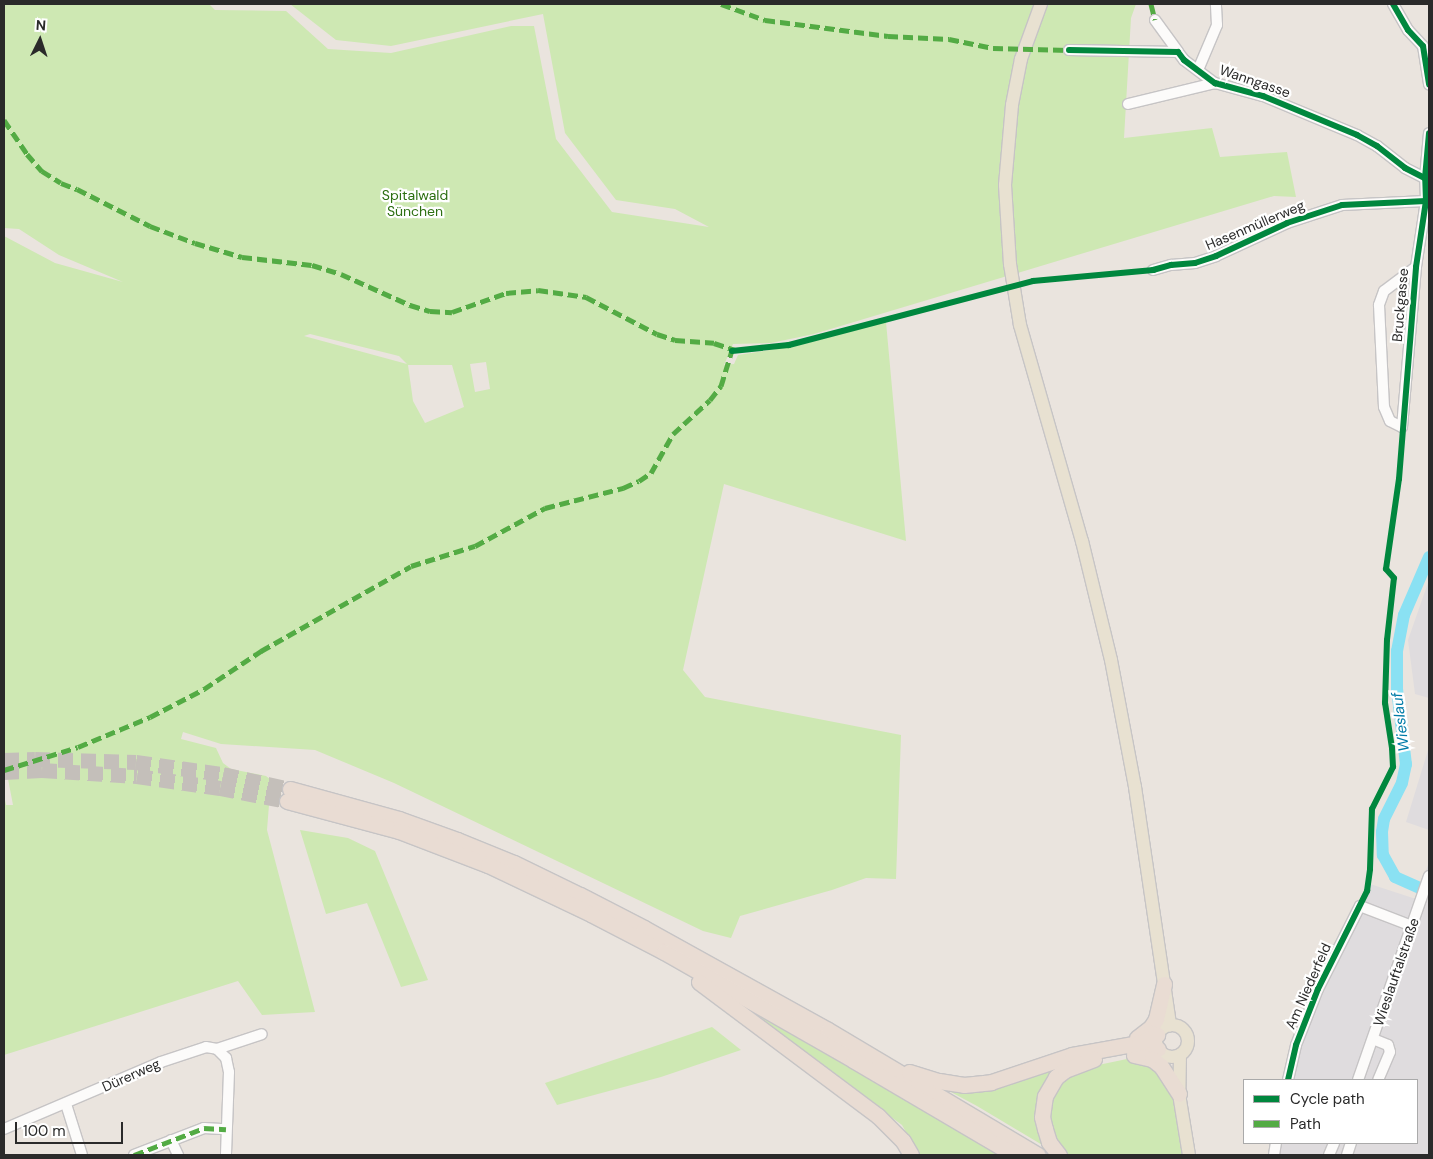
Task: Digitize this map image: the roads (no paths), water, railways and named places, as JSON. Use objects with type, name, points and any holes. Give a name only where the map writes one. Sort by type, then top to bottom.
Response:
[{"type":"highway","points":[[1014,1155],[845,1055],[664,952],[591,914],[488,865],[399,831],[288,795],[399,819],[514,864],[644,928],[871,1056],[1038,1155]]},
{"type":"highway","points":[[664,952],[674,964],[878,1116],[903,1141],[911,1155]]},
{"type":"highway","points":[[1059,1155],[1049,1142],[1042,1117],[1045,1096],[1050,1087],[1056,1078],[1076,1065],[1119,1050],[1151,1027],[1160,1010],[1164,984]]},
{"type":"highway","points":[[871,1056],[888,1060],[914,1074],[964,1085],[991,1082],[1072,1055],[1119,1050],[1166,1049]]},
{"type":"highway","points":[[1119,1050],[1152,1059],[1168,1074],[1179,1094]]},
{"type":"main road","points":[[1038,10],[1021,59],[1012,105],[1007,152],[1006,227],[1020,325],[1082,541],[1111,660],[1135,787],[1170,1025]]},
{"type":"main road","points":[[1166,1049],[1187,1048],[1188,1038],[1180,1026],[1170,1025],[1162,1028],[1166,1049],[1178,1077],[1189,1155]]},
{"type":"street","points":[[1198,70],[1217,25],[1216,4]]},
{"type":"street","points":[[1394,4],[1408,30],[1423,46],[1429,85]]},
{"type":"street","name":"Wanngasse","points":[[1155,20],[1178,52],[1215,83],[1263,96],[1356,135],[1377,146],[1427,183]]},
{"type":"street","points":[[1068,50],[1178,52]]},
{"type":"street","name":"Wanngasse","points":[[1128,104],[1215,83]]},
{"type":"street","name":"Bruckgasse","points":[[1416,267],[1384,291],[1379,305],[1384,407],[1390,421],[1402,427],[1416,267],[1426,201],[1429,133]]},
{"type":"street","name":"Hasenmüllerweg","points":[[1153,270],[1171,265],[1194,263],[1216,256],[1286,223],[1342,206],[1426,201]]},
{"type":"street","name":"Wieslauftalstraße","points":[[1358,1079],[1429,877]]},
{"type":"street","name":"Am Niederfeld","points":[[1288,1079],[1296,1045],[1318,989],[1360,906],[1412,926]]},
{"type":"street","name":"Dürerweg","points":[[4,1129],[161,1062],[206,1047],[217,1049],[262,1034]]},
{"type":"street","name":"Wieslauftalstraße","points":[[1373,1039],[1388,1045],[1390,1052],[1378,1079]]},
{"type":"street","points":[[217,1049],[226,1058],[229,1072],[226,1155]]},
{"type":"street","points":[[66,1104],[82,1155]]},
{"type":"street","points":[[134,1155],[204,1128],[226,1129]]},
{"type":"street","points":[[171,1140],[178,1155]]},
{"type":"waterway","name":"Wieslauf","points":[[1429,557],[1404,615],[1397,651],[1397,689],[1406,764],[1402,783],[1384,819],[1382,832],[1383,855],[1395,877],[1429,892]]},
{"type":"tunnel","points":[[4,760],[136,762],[223,774],[290,789]]},
{"type":"tunnel","points":[[4,772],[42,770],[137,776],[220,788],[287,801]]},
{"type":"park label","name":"Spitalwald Sünchen","points":[[415,204]]}]
